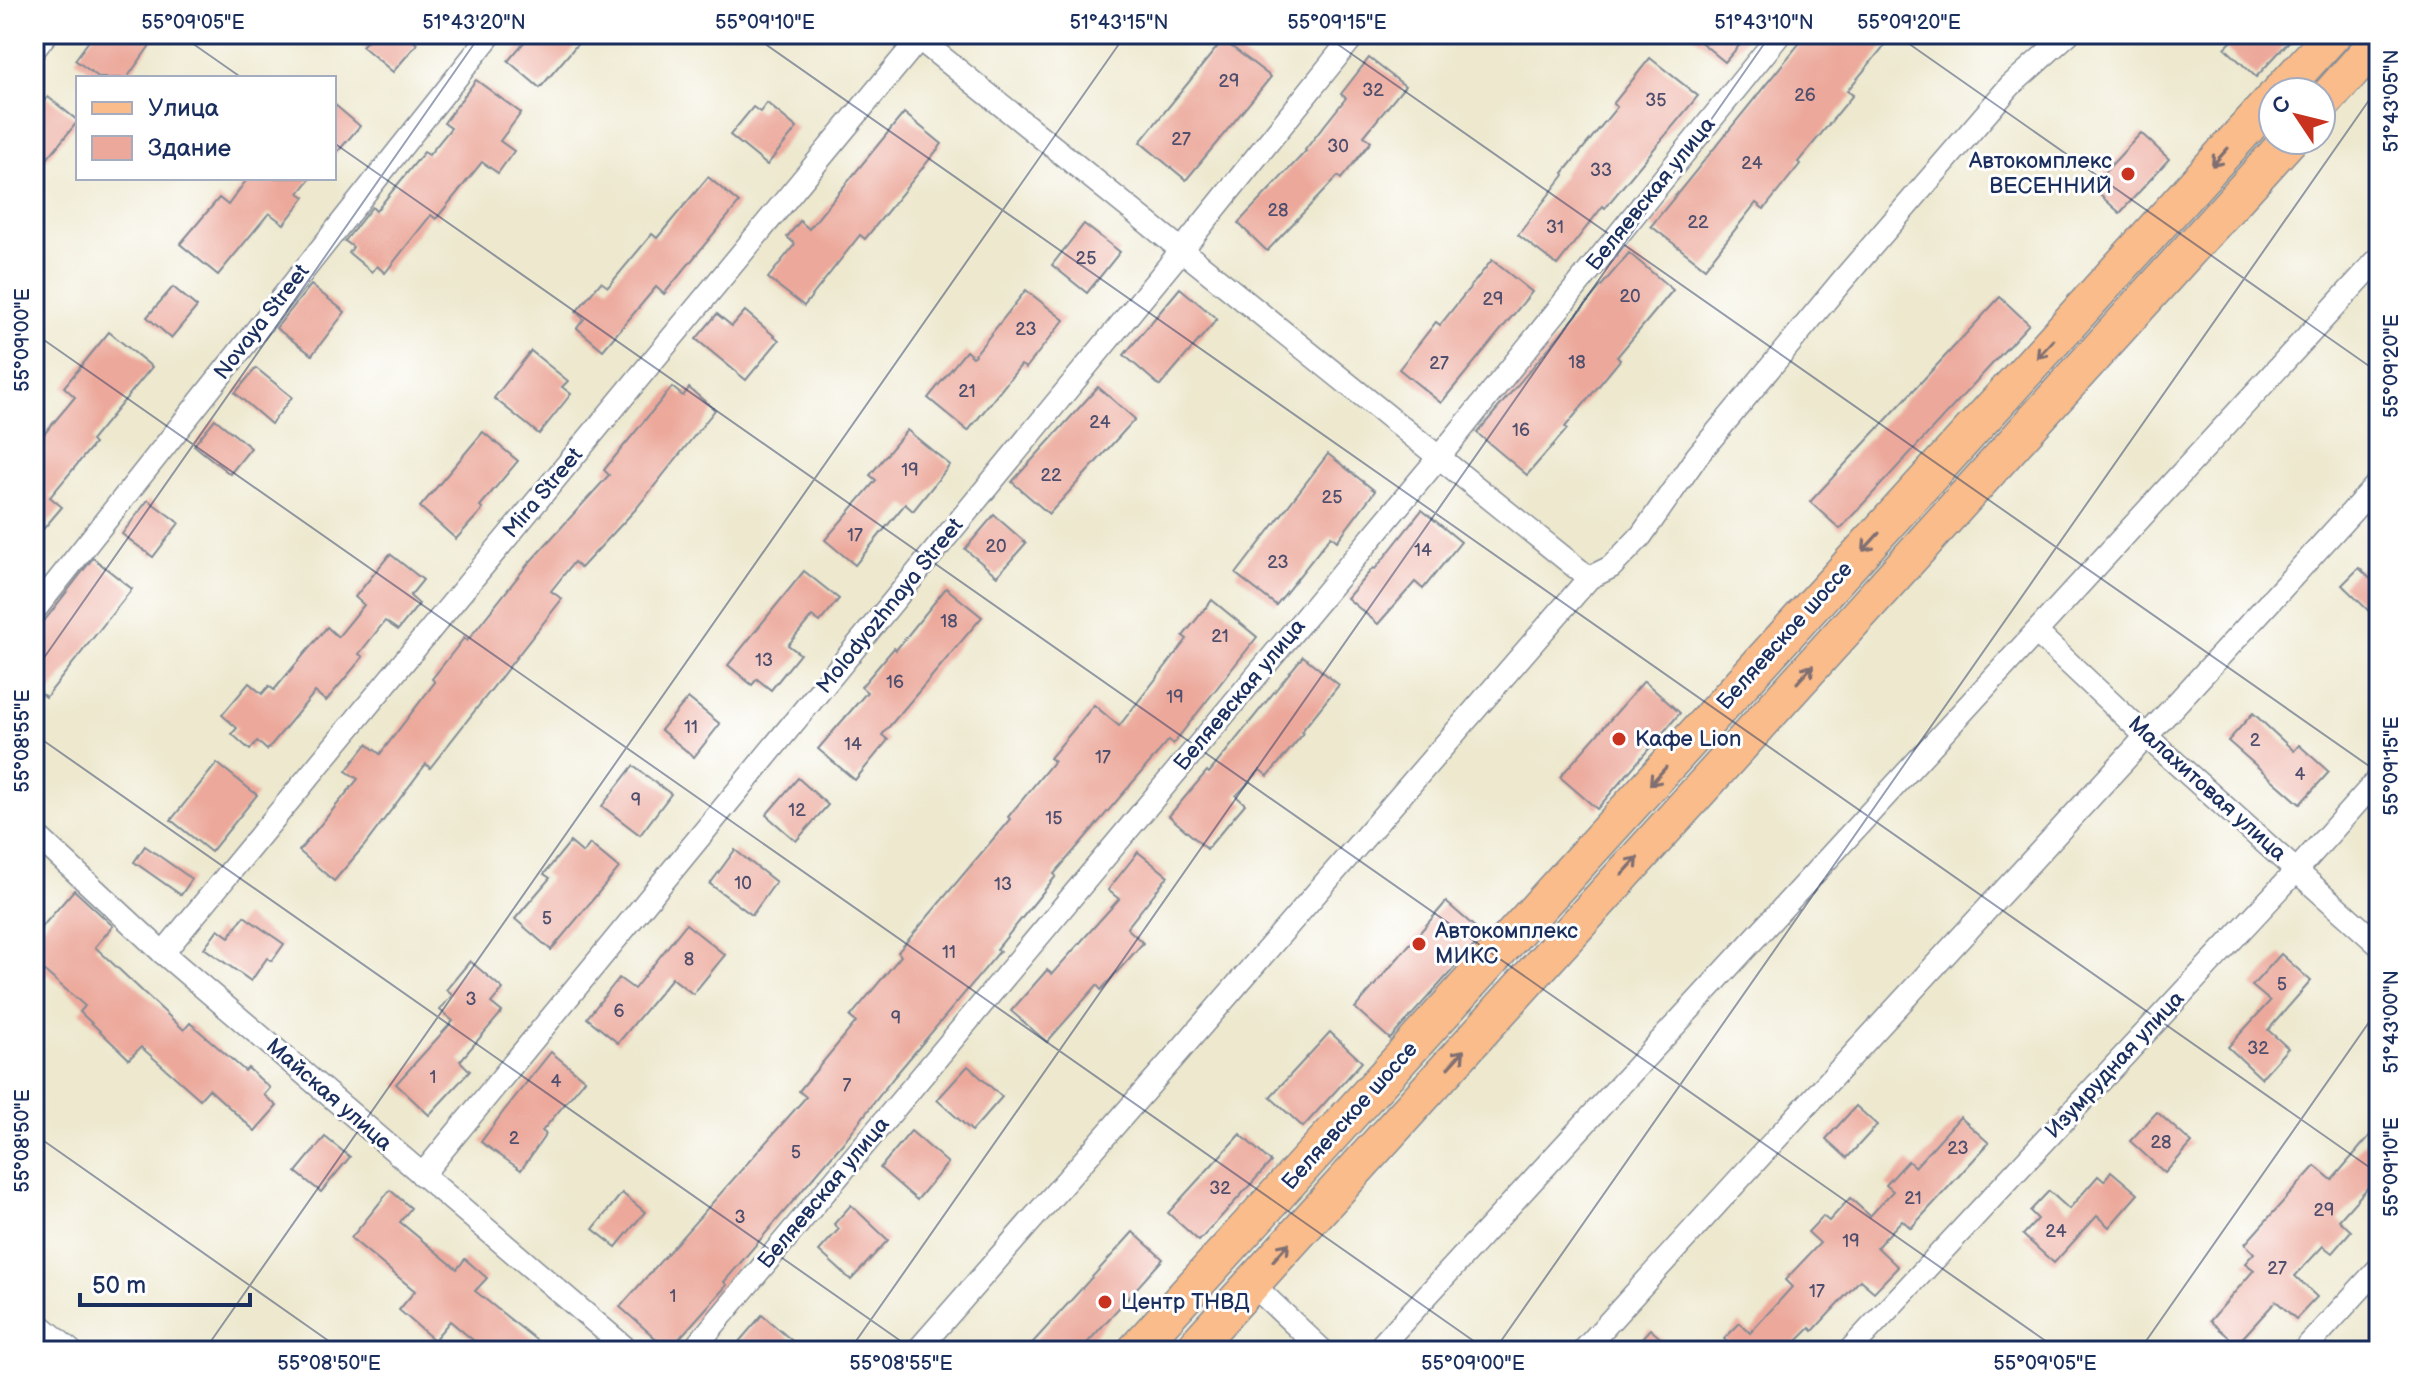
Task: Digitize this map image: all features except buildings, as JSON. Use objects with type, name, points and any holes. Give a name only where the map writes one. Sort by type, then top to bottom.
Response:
[{"type":"main road","points":[[2295,76],[2333,34]]},
{"type":"main road","points":[[2337,87],[2379,40]]},
{"type":"main road","name":"Беляевское шоссе","points":[[1135,1351],[2257,117]]},
{"type":"main road","name":"Беляевское шоссе","points":[[1191,1351],[2274,156]]},
{"type":"street","points":[[34,50],[46,34]]},
{"type":"street","name":"Novaya Street","points":[[34,611],[491,34]]},
{"type":"street","name":"Molodyozhnaya Street","points":[[422,1175],[1181,251],[1355,34]]},
{"type":"street","name":"Беляевская улица","points":[[692,1351],[1440,456],[1780,34]]},
{"type":"street","points":[[917,1351],[1589,578],[1611,567],[1641,536],[1697,456],[1841,282],[2010,86],[2068,34]]},
{"type":"street","points":[[918,36],[1589,578]]},
{"type":"street","name":"Mira Street","points":[[163,953],[918,36]]},
{"type":"street","points":[[1376,1351],[2379,258]]},
{"type":"street","points":[[1583,1351],[1801,1109],[2379,482]]},
{"type":"street","name":"Малахитовая улица","points":[[2036,632],[2147,737],[2379,945]]},
{"type":"street","name":"Изумрудная улица","points":[[1849,1351],[2379,778]]},
{"type":"street","name":"Майская улица","points":[[34,833],[163,953],[629,1351]]},
{"type":"street","points":[[2303,1351],[2379,1268]]},
{"type":"street","points":[[1252,1284],[1323,1351]]},
{"type":"street","points":[[34,1320],[71,1351]]},
{"type":"place","name":"Автокомплекс ВЕСЕННИЙ","points":[[2128,174]]},
{"type":"place","name":"Кафе Lion","points":[[1619,739]]},
{"type":"place","name":"Автокомплекс МИКС","points":[[1419,944]]},
{"type":"place","name":"Центр ТНВД","points":[[1105,1302]]}]
